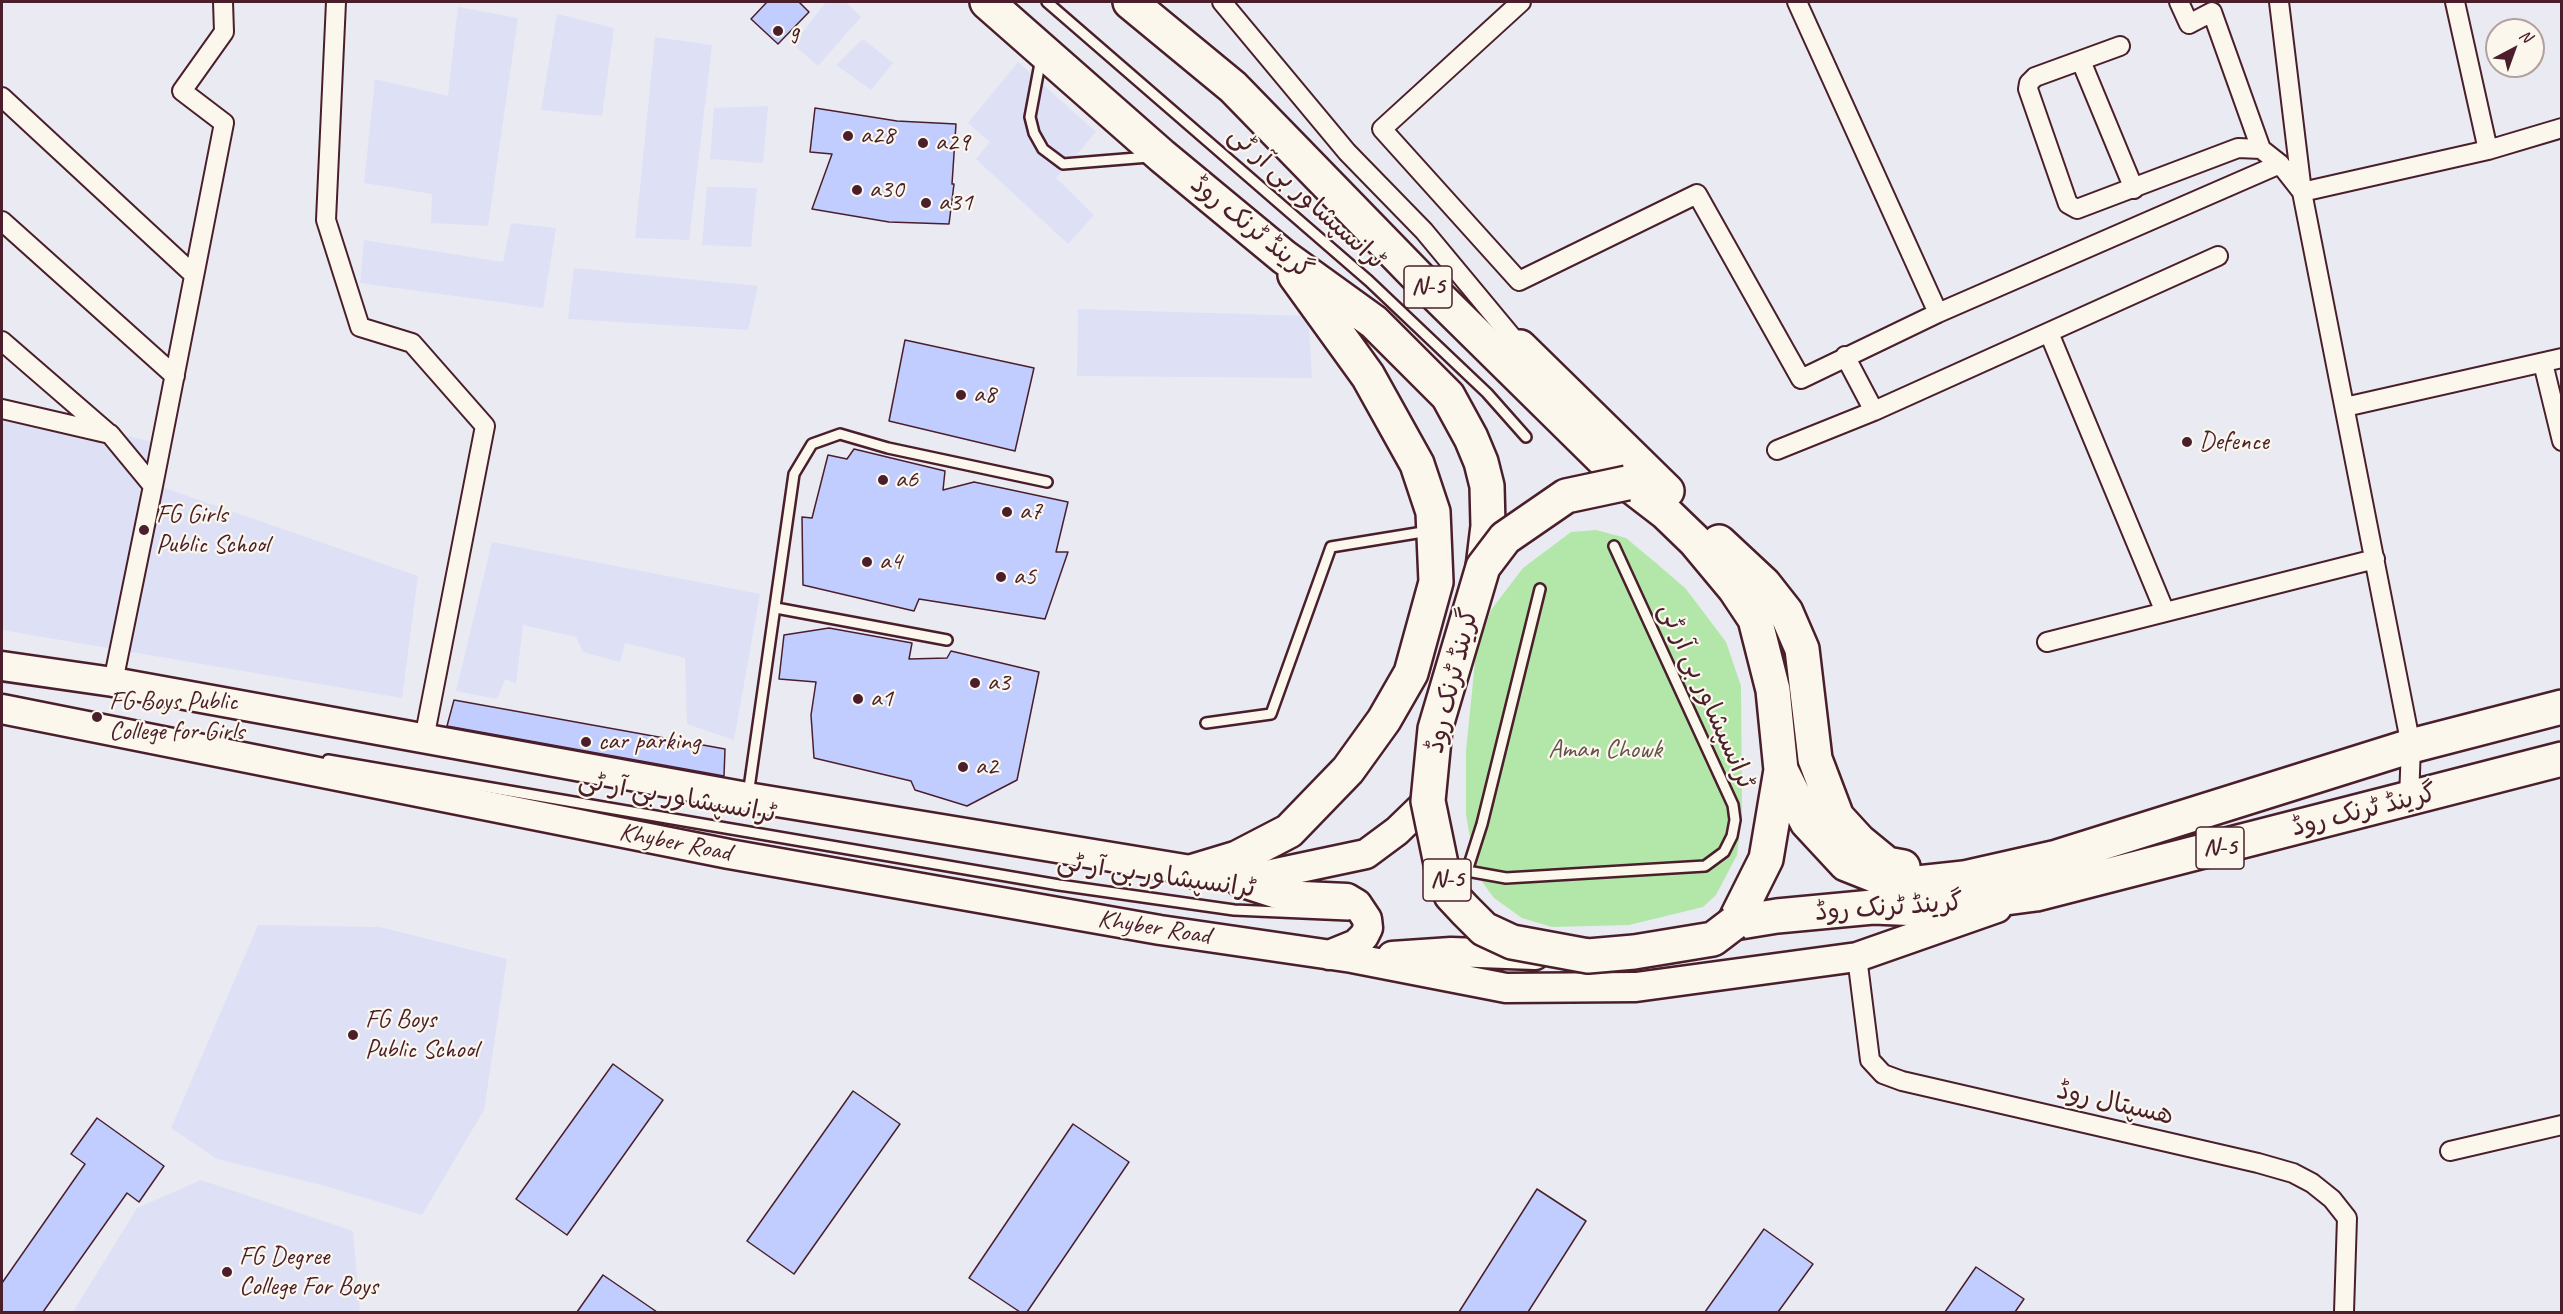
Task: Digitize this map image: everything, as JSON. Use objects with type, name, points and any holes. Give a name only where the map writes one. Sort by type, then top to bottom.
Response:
[{"type":"highway","name":"گرینڈ ٹرنک روڈ","points":[[987,2],[1162,156],[1284,257],[1374,322],[1414,359],[1448,396],[1462,418],[1481,462],[1487,486],[1488,526],[1483,567],[1435,729],[1428,801],[1451,895],[1484,929],[1512,942],[1588,956],[1634,952],[1713,939],[1734,923],[1777,916],[1873,907],[1922,909],[2036,894],[2562,759]]},
{"type":"highway","name":"گرینڈ ٹرنک روڈ","points":[[1130,2],[1233,87],[1417,276],[1627,483],[1666,513],[1695,541],[1735,589],[1755,619],[1773,690],[1781,770],[1807,822],[1846,864],[1899,885],[1964,878],[2057,857],[2411,746],[2562,707]]},
{"type":"highway","points":[[1233,87],[1289,130],[1522,349],[1764,584],[1786,612],[1802,649],[1815,759],[1837,817],[1859,841],[1887,864],[1964,878]]},
{"type":"highway","points":[[1201,872],[1237,858],[1289,831],[1348,770],[1372,737],[1411,673],[1422,640],[1436,582],[1433,512],[1412,454],[1368,376],[1307,295],[1284,257]]},
{"type":"highway","points":[[1483,567],[1505,538],[1566,496],[1627,483]]},
{"type":"highway","points":[[1734,923],[1766,859],[1781,770]]},
{"type":"main road","points":[[2,666],[113,682],[747,797],[1201,872],[1267,875],[1366,854],[1397,831],[1428,801]]},
{"type":"main road","name":"Khyber Road","points":[[2,710],[729,854],[1148,928],[1340,956]]},
{"type":"main road","points":[[1201,872],[1280,895],[1347,898],[1357,904],[1367,918],[1368,928],[1364,936],[1340,956]]},
{"type":"main road","points":[[1340,956],[1506,988],[1636,987],[1857,957],[2036,894]]},
{"type":"main road","points":[[1340,956],[1451,952],[1588,956]]},
{"type":"street","points":[[113,682],[224,123],[182,91],[224,32],[223,2]]},
{"type":"street","points":[[336,2],[326,220],[360,327],[412,343],[485,426],[424,739]]},
{"type":"street","points":[[1222,2],[1347,152],[1424,231],[1522,349]]},
{"type":"street","points":[[1521,2],[1382,129],[1519,280],[1696,194],[1801,379],[1938,313],[2280,164]]},
{"type":"street","points":[[1797,2],[1938,313]]},
{"type":"street","points":[[2179,2],[2189,24],[2212,12],[2261,149],[2280,164],[2302,192]]},
{"type":"street","points":[[2279,2],[2302,192],[2411,746],[2409,800]]},
{"type":"street","points":[[2455,2],[2488,150]]},
{"type":"street","points":[[2120,46],[2035,77],[2029,82],[2028,89],[2068,204],[2077,209],[2089,207],[2238,148],[2261,149]]},
{"type":"street","points":[[2081,61],[2134,189]]},
{"type":"street","points":[[2,97],[194,275]]},
{"type":"street","points":[[2302,192],[2488,150],[2562,129]]},
{"type":"street","points":[[2,221],[175,376]]},
{"type":"street","points":[[1777,450],[1874,411],[2218,256]]},
{"type":"street","points":[[2049,333],[2165,612]]},
{"type":"street","points":[[2,341],[110,434],[153,486]]},
{"type":"street","points":[[1845,356],[1874,411]]},
{"type":"street","points":[[2345,407],[2562,358]]},
{"type":"street","points":[[2543,363],[2562,441]]},
{"type":"street","points":[[2,410],[110,434]]},
{"type":"street","points":[[2047,642],[2375,559]]},
{"type":"street","name":"ھسپتال روڈ","points":[[1857,957],[1870,1060],[1883,1074],[1902,1081],[2258,1163],[2293,1173],[2313,1183],[2332,1199],[2347,1218],[2344,1312]]},
{"type":"street","points":[[2450,1151],[2562,1125]]},
{"type":"lane","name":"ٹرانسپشاور بی آر ٹی","points":[[1047,2],[1360,274],[1487,393],[1526,437]]},
{"type":"lane","points":[[1042,50],[1030,117],[1034,133],[1043,149],[1063,164],[1162,156]]},
{"type":"lane","points":[[747,797],[794,474],[812,444],[840,434],[888,448],[1047,482]]},
{"type":"lane","points":[[1206,723],[1271,714],[1331,547],[1434,530]]},
{"type":"lane","name":"ٹرانسپشاور بی آر ٹی","points":[[1540,589],[1482,824],[1467,871],[1506,878],[1705,867],[1724,852],[1732,836],[1735,820],[1733,805],[1614,546]]},
{"type":"lane","points":[[776,608],[947,640]]},
{"type":"lane","points":[[2,699],[109,719]]},
{"type":"lane","name":"ٹرانسپشاور بی آر ٹی","points":[[315,758],[1174,903],[1234,910],[1348,915]]},
{"type":"shaded area","points":[[826,2],[846,2],[861,17],[818,66],[793,44]]},
{"type":"shaded area","points":[[458,7],[518,18],[488,226],[431,223],[432,194],[364,183],[375,79],[448,96]]},
{"type":"shaded area","points":[[557,14],[614,28],[602,116],[541,110]]},
{"type":"shaded area","points":[[655,37],[712,45],[689,240],[635,238]]},
{"type":"shaded area","points":[[863,39],[893,63],[871,90],[836,65]]},
{"type":"shaded area","points":[[1018,62],[1096,132],[1056,178],[1094,215],[1068,244],[976,159],[990,142],[968,123]]},
{"type":"shaded area","points":[[768,106],[763,163],[710,159],[714,108]]},
{"type":"shaded area","points":[[707,187],[757,188],[751,247],[702,245]]},
{"type":"shaded area","points":[[511,223],[556,228],[543,308],[360,283],[364,240],[503,262]]},
{"type":"shaded area","points":[[574,268],[758,286],[748,330],[568,319]]},
{"type":"shaded area","points":[[1078,309],[1308,316],[1312,378],[1077,376]]},
{"type":"shaded area","name":"FG Girls Public School","points":[[2,406],[153,442],[156,485],[418,576],[402,698],[2,630]]},
{"type":"shaded area","points":[[492,542],[760,594],[734,740],[687,724],[685,658],[625,643],[620,662],[583,652],[576,637],[523,625],[516,683],[505,679],[497,699],[456,691]]},
{"type":"shaded area","name":"FG Boys Public School","points":[[258,925],[380,927],[507,959],[484,1110],[422,1215],[329,1187],[217,1159],[171,1128]]},
{"type":"shaded area","name":"FG Degree College For Boys","points":[[201,1180],[353,1231],[360,1312],[73,1312],[137,1208]]},
{"type":"green space","name":"Aman Chowk","points":[[1596,530],[1626,538],[1656,563],[1686,589],[1726,642],[1741,686],[1742,815],[1737,855],[1716,895],[1703,907],[1629,925],[1552,927],[1522,918],[1494,898],[1480,879],[1474,860],[1466,815],[1466,751],[1476,652],[1491,610],[1523,568],[1571,532]]},
{"type":"building","name":"g","points":[[767,2],[799,2],[809,12],[778,44],[751,19]]},
{"type":"building","points":[[815,108],[897,121],[956,124],[952,184],[954,184],[949,224],[889,222],[812,209],[832,154],[810,152]]},
{"type":"building","name":"a8","points":[[905,340],[1034,368],[1015,451],[889,421]]},
{"type":"building","points":[[854,449],[945,471],[943,490],[974,482],[1068,502],[1056,552],[1068,552],[1045,619],[919,599],[914,611],[803,585],[802,517],[812,518],[828,455],[847,459]]},
{"type":"building","points":[[829,628],[912,643],[909,659],[947,658],[951,651],[1039,672],[1017,780],[967,806],[915,790],[911,781],[814,758],[811,715],[816,682],[779,679],[784,635]]},
{"type":"building","name":"car parking","points":[[454,700],[725,749],[724,776],[447,726]]},
{"type":"building","points":[[613,1064],[663,1100],[567,1235],[516,1199]]},
{"type":"building","points":[[853,1091],[900,1124],[794,1274],[747,1241]]},
{"type":"building","points":[[97,1118],[164,1166],[139,1202],[127,1193],[43,1312],[2,1312],[2,1283],[85,1164],[71,1154]]},
{"type":"building","points":[[1073,1124],[1129,1162],[1027,1312],[1020,1312],[969,1278]]},
{"type":"building","points":[[1537,1189],[1586,1221],[1528,1312],[1459,1312]]},
{"type":"building","points":[[1764,1229],[1813,1264],[1778,1312],[1705,1312]]},
{"type":"building","points":[[1976,1267],[2024,1299],[2015,1312],[1945,1312]]},
{"type":"building","points":[[603,1275],[657,1312],[577,1312]]},
{"type":"place","name":"g","points":[[778,31]]},
{"type":"place","name":"a28","points":[[848,136]]},
{"type":"place","name":"a29","points":[[923,143]]},
{"type":"place","name":"a30","points":[[857,190]]},
{"type":"place","name":"a31","points":[[926,203]]},
{"type":"place","name":"a8","points":[[961,395]]},
{"type":"place","name":"Defence","points":[[2187,442]]},
{"type":"place","name":"a6","points":[[883,480]]},
{"type":"place","name":"a7","points":[[1007,512]]},
{"type":"place","name":"FG Girls Public School","points":[[144,530]]},
{"type":"place","name":"a4","points":[[867,562]]},
{"type":"place","name":"a5","points":[[1001,577]]},
{"type":"place","name":"a3","points":[[975,683]]},
{"type":"place","name":"a1","points":[[858,699]]},
{"type":"place","name":"FG Boys Public College for Girls","points":[[97,717]]},
{"type":"place","name":"car parking","points":[[586,742]]},
{"type":"place","name":"a2","points":[[963,767]]},
{"type":"place","name":"FG Boys Public School","points":[[353,1035]]},
{"type":"place","name":"FG Degree College For Boys","points":[[227,1272]]}]
